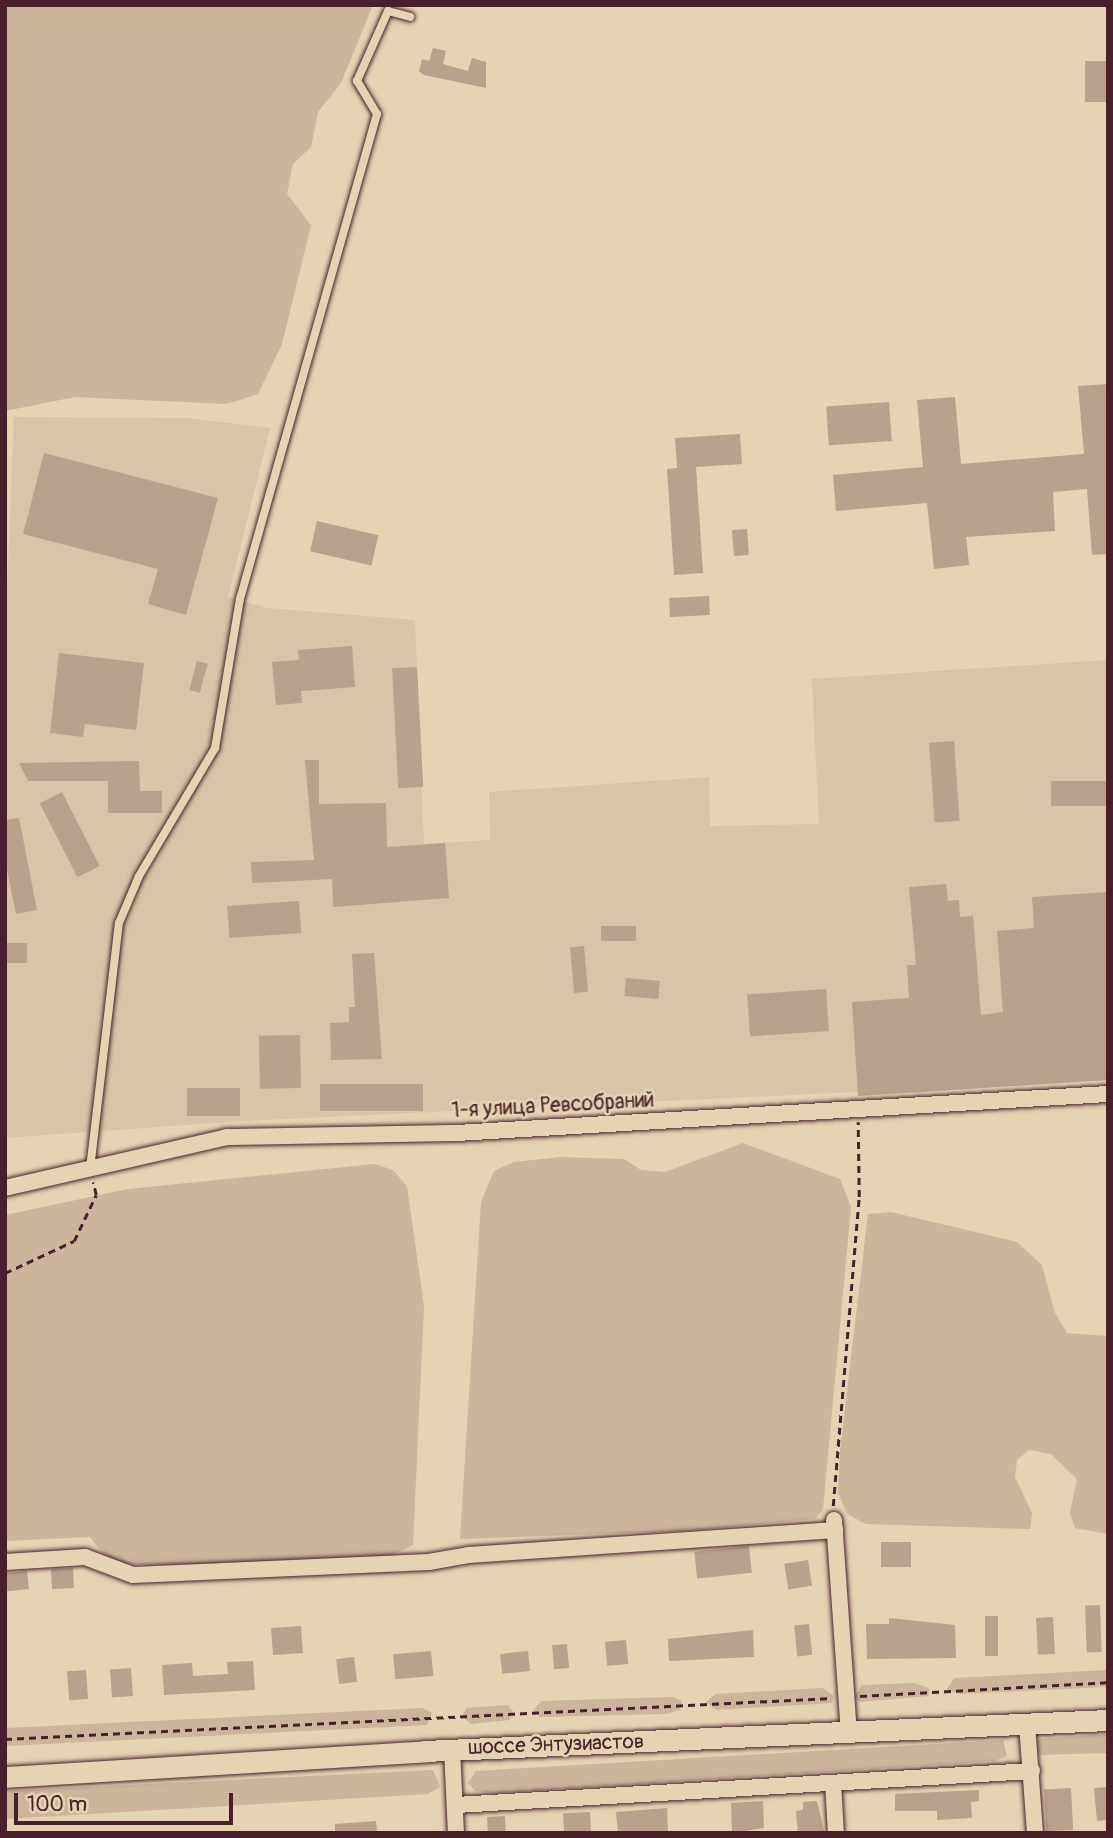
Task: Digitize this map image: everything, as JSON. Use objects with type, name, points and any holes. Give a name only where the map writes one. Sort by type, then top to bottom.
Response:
[{"type":"main road","name":"шоссе Энтузиастов","points":[[5,1777],[453,1749],[849,1734],[1108,1720]]},
{"type":"street","name":"1-я улица Ревсобраний","points":[[5,1188],[227,1137],[457,1133],[1108,1094]]},
{"type":"street","points":[[5,1562],[85,1557],[133,1575],[429,1562],[469,1555],[834,1525],[849,1734]]},
{"type":"street","points":[[1027,1724],[1035,1833]]},
{"type":"street","points":[[453,1749],[456,1833]]},
{"type":"street","points":[[456,1805],[1032,1771]]},
{"type":"street","points":[[834,1783],[836,1833]]},
{"type":"lane","points":[[90,1169],[119,923],[139,876],[215,748],[240,598],[377,114],[357,81],[388,11],[410,17]]},
{"type":"path","points":[[834,1525],[832,1471],[859,1197],[858,1109]]},
{"type":"path","points":[[5,1273],[74,1241],[96,1195],[90,1169]]},
{"type":"path","points":[[5,1739],[1108,1682]]},
{"type":"shaded area","points":[[5,5],[373,5],[341,83],[318,112],[311,147],[293,164],[287,194],[311,225],[282,344],[258,394],[226,404],[75,397],[5,411]]},
{"type":"shaded area","points":[[14,417],[188,418],[270,428],[228,597],[268,608],[415,620],[424,844],[490,840],[489,792],[709,777],[710,826],[819,824],[812,679],[1108,660],[1108,1080],[242,1121],[5,1138],[5,639]]},
{"type":"shaded area","points":[[743,1143],[840,1179],[851,1207],[823,1509],[815,1519],[684,1531],[460,1539],[481,1202],[494,1171],[514,1162],[561,1157],[624,1159],[641,1170],[665,1172]]},
{"type":"shaded area","points":[[375,1164],[393,1170],[407,1186],[424,1306],[413,1545],[386,1558],[251,1566],[123,1564],[106,1558],[90,1537],[5,1541],[5,1215],[128,1189]]},
{"type":"shaded area","points":[[891,1212],[1017,1242],[1042,1265],[1055,1313],[1067,1333],[1108,1336],[1108,1534],[1075,1528],[1070,1513],[1077,1479],[1051,1454],[1029,1450],[1017,1460],[1015,1477],[1032,1513],[1030,1529],[866,1524],[847,1514],[838,1492],[840,1451],[868,1214]]},
{"type":"shaded area","points":[[1108,1670],[1108,1687],[959,1694],[947,1689],[954,1678]]},
{"type":"shaded area","points":[[914,1683],[929,1688],[929,1696],[860,1702],[854,1697],[862,1685]]},
{"type":"shaded area","points":[[823,1688],[834,1696],[832,1703],[716,1710],[706,1702],[715,1694]]},
{"type":"shaded area","points":[[673,1697],[682,1701],[680,1710],[667,1714],[540,1717],[533,1711],[541,1701]]},
{"type":"shaded area","points":[[508,1705],[514,1713],[509,1720],[471,1724],[462,1717],[466,1708]]},
{"type":"shaded area","points":[[422,1708],[432,1713],[427,1725],[5,1746],[5,1728]]},
{"type":"shaded area","points":[[1108,1734],[1108,1753],[1039,1755],[1035,1745],[1039,1739]]},
{"type":"shaded area","points":[[1003,1740],[1007,1756],[995,1761],[495,1793],[475,1791],[468,1783],[476,1771]]},
{"type":"shaded area","points":[[433,1770],[440,1787],[428,1794],[5,1819],[5,1791]]},
{"type":"building","points":[[433,48],[446,51],[443,64],[468,71],[472,58],[486,62],[486,88],[424,75],[419,71],[422,59],[429,61]]},
{"type":"building","points":[[1085,61],[1108,61],[1108,102],[1085,102]]},
{"type":"building","points":[[1108,384],[1108,554],[1092,555],[1087,489],[1053,492],[1055,531],[966,537],[969,565],[934,569],[927,503],[836,511],[833,475],[923,467],[917,400],[955,397],[961,464],[1084,454],[1078,386]]},
{"type":"building","points":[[889,402],[892,441],[829,445],[826,406]]},
{"type":"building","points":[[740,434],[742,464],[696,467],[703,573],[674,575],[667,469],[677,468],[675,438]]},
{"type":"building","points":[[44,453],[218,498],[186,615],[148,604],[158,569],[23,534]]},
{"type":"building","points":[[317,521],[378,535],[371,565],[310,551]]},
{"type":"building","points":[[747,529],[749,555],[734,556],[732,530]]},
{"type":"building","points":[[709,596],[710,615],[670,617],[669,598]]},
{"type":"building","points":[[352,646],[355,687],[301,691],[302,703],[276,705],[272,662],[299,660],[298,650]]},
{"type":"building","points":[[59,653],[144,663],[136,730],[85,724],[83,737],[50,733]]},
{"type":"building","points":[[197,661],[208,664],[200,693],[189,690]]},
{"type":"building","points":[[417,667],[423,787],[398,788],[392,668]]},
{"type":"building","points":[[954,741],[960,821],[935,823],[929,743]]},
{"type":"building","points":[[305,760],[319,760],[319,804],[386,803],[387,847],[445,843],[449,898],[333,907],[332,879],[252,883],[251,862],[314,860]]},
{"type":"building","points":[[139,761],[140,791],[162,791],[162,813],[108,813],[108,781],[28,781],[19,763]]},
{"type":"building","points":[[1051,781],[1108,781],[1108,806],[1051,806]]},
{"type":"building","points":[[62,792],[100,866],[77,877],[40,803]]},
{"type":"building","points":[[19,818],[37,910],[16,914],[5,860],[5,820]]},
{"type":"building","points":[[946,884],[948,901],[959,900],[960,917],[973,916],[981,1015],[1003,1012],[997,931],[1034,928],[1032,897],[1108,892],[1108,1080],[858,1096],[852,1002],[909,998],[907,965],[916,965],[909,887]]},
{"type":"building","points":[[299,901],[301,933],[229,938],[227,906]]},
{"type":"building","points":[[601,926],[636,926],[636,941],[601,941]]},
{"type":"building","points":[[5,943],[27,943],[27,963],[5,963]]},
{"type":"building","points":[[584,946],[588,992],[574,993],[570,947]]},
{"type":"building","points":[[374,953],[382,1059],[331,1060],[330,1023],[349,1022],[349,1007],[355,1007],[352,954]]},
{"type":"building","points":[[626,978],[660,981],[658,999],[624,996]]},
{"type":"building","points":[[826,989],[829,1031],[750,1036],[747,995]]},
{"type":"building","points":[[300,1035],[301,1088],[260,1089],[259,1036]]},
{"type":"building","points":[[320,1084],[423,1084],[423,1111],[320,1111]]},
{"type":"building","points":[[187,1088],[240,1088],[240,1116],[187,1116]]},
{"type":"building","points":[[881,1542],[911,1542],[911,1567],[881,1567]]},
{"type":"building","points":[[749,1546],[752,1573],[697,1579],[694,1552]]},
{"type":"building","points":[[808,1560],[812,1586],[788,1589],[784,1564]]},
{"type":"building","points":[[73,1568],[74,1588],[52,1589],[51,1569]]},
{"type":"building","points":[[27,1571],[29,1589],[7,1591],[5,1573]]},
{"type":"building","points":[[1100,1605],[1102,1652],[1087,1652],[1085,1606]]},
{"type":"building","points":[[985,1616],[998,1616],[998,1656],[985,1656]]},
{"type":"building","points":[[1053,1617],[1055,1654],[1038,1655],[1036,1618]]},
{"type":"building","points":[[889,1618],[955,1625],[956,1658],[867,1659],[866,1624],[889,1624]]},
{"type":"building","points":[[809,1624],[812,1655],[797,1656],[794,1626]]},
{"type":"building","points":[[301,1626],[303,1653],[273,1655],[271,1628]]},
{"type":"building","points":[[753,1630],[754,1657],[669,1661],[668,1639]]},
{"type":"building","points":[[626,1640],[628,1664],[607,1666],[605,1642]]},
{"type":"building","points":[[567,1644],[569,1668],[554,1669],[552,1645]]},
{"type":"building","points":[[431,1651],[433,1676],[395,1679],[393,1654]]},
{"type":"building","points":[[528,1651],[530,1671],[502,1674],[500,1654]]},
{"type":"building","points":[[354,1657],[357,1682],[339,1684],[336,1659]]},
{"type":"building","points":[[253,1661],[255,1690],[164,1695],[162,1665],[192,1663],[193,1676],[228,1674],[227,1662]]},
{"type":"building","points":[[131,1668],[133,1696],[112,1697],[110,1669]]},
{"type":"building","points":[[86,1670],[88,1699],[69,1700],[67,1671]]},
{"type":"building","points":[[1108,1787],[1108,1820],[1097,1821],[1094,1788]]},
{"type":"building","points":[[1071,1788],[1073,1830],[1046,1831],[1044,1789]]},
{"type":"building","points":[[979,1790],[979,1801],[971,1802],[972,1818],[937,1820],[937,1811],[895,1811],[895,1794]]},
{"type":"building","points":[[763,1801],[764,1828],[732,1833],[731,1803]]},
{"type":"building","points":[[817,1801],[824,1831],[798,1833],[796,1811],[803,1810],[803,1802]]},
{"type":"building","points":[[667,1808],[668,1833],[618,1833],[616,1812]]},
{"type":"building","points":[[590,1812],[591,1833],[564,1833],[563,1813]]},
{"type":"building","points":[[505,1816],[506,1833],[488,1833],[487,1817]]},
{"type":"building","points":[[376,1821],[377,1833],[335,1833],[335,1824]]}]
